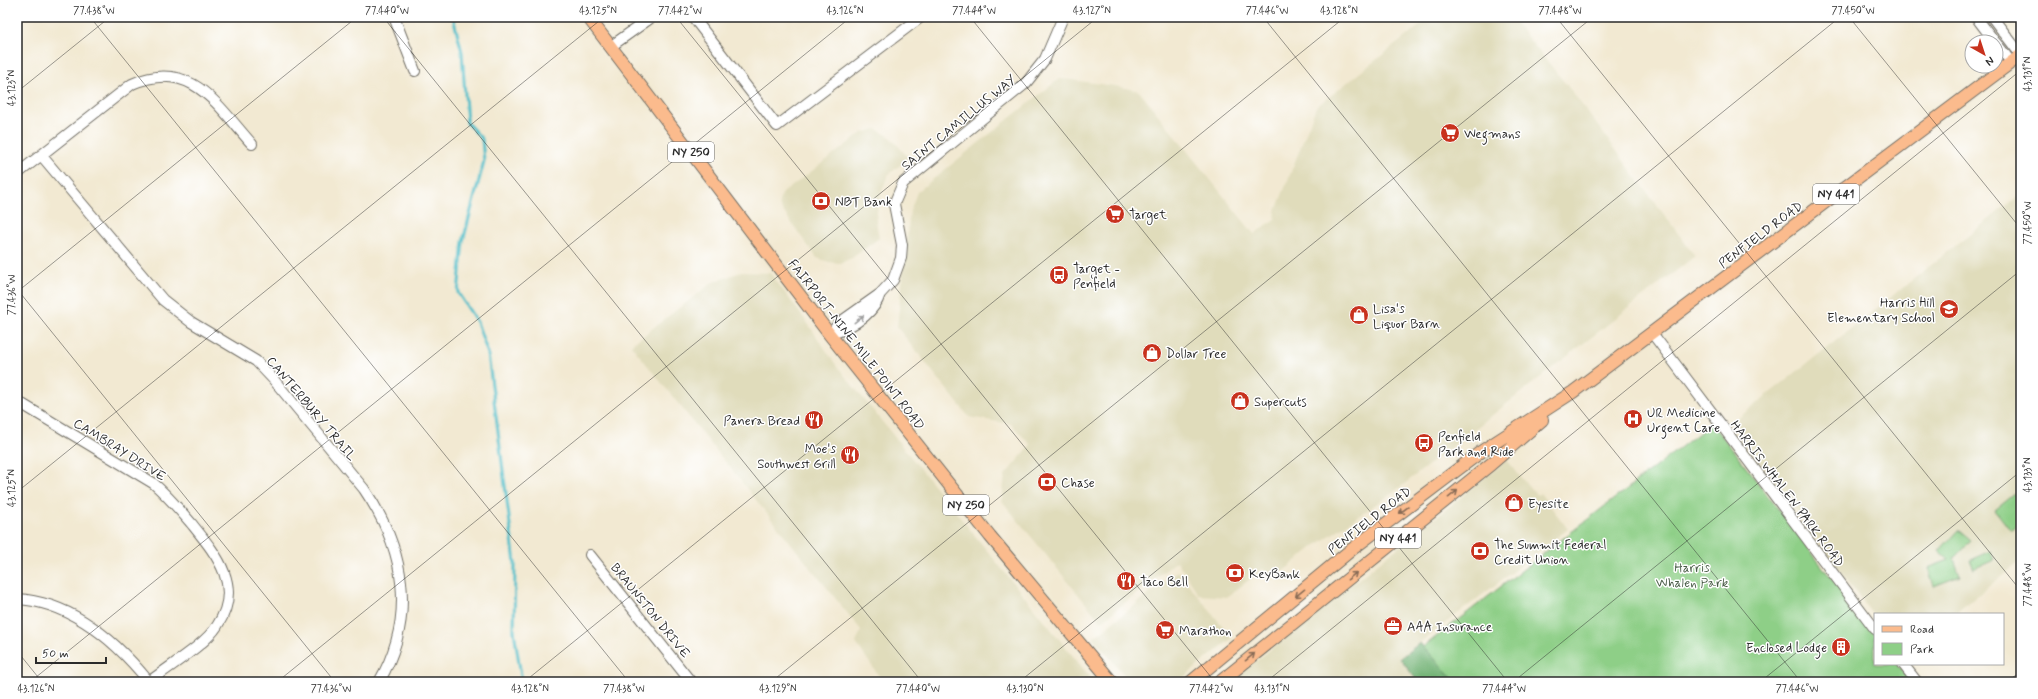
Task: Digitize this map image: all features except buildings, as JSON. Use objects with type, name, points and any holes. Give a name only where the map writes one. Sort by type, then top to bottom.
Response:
[{"type":"main road","name":"FAIRPORT-NINE MILE POINT ROAD","points":[[588,17],[830,335],[990,536],[1112,682]]},
{"type":"main road","name":"PENFIELD ROAD","points":[[1220,682],[1491,464],[1574,392],[2021,55]]},
{"type":"main road","name":"PENFIELD ROAD","points":[[1191,682],[1357,545],[1482,451],[1574,392]]},
{"type":"street","points":[[394,17],[414,71]]},
{"type":"street","points":[[610,47],[652,17]]},
{"type":"street","points":[[693,17],[777,126],[921,17]]},
{"type":"street","name":"SAINT CAMILLUS WAY","points":[[830,335],[839,323],[880,294],[893,280],[901,258],[902,245],[894,204],[903,183],[1026,83],[1045,59],[1063,17]]},
{"type":"street","points":[[1976,17],[1990,34]]},
{"type":"street","points":[[1992,17],[2021,55]]},
{"type":"street","points":[[2004,53],[2011,62]]},
{"type":"street","points":[[17,174],[132,84],[158,75],[185,79],[198,87],[211,98],[252,144]]},
{"type":"street","name":"CANTERBURY TRAIL","points":[[42,155],[163,300],[191,322],[256,361],[273,379],[364,489],[376,507],[386,526],[394,548],[400,569],[402,596],[397,641],[386,670],[379,682]]},
{"type":"street","name":"HARRIS WHALEN PARK ROAD","points":[[1652,333],[1874,627]]},
{"type":"street","name":"CAMBRAY DRIVE","points":[[17,401],[154,483],[172,501],[206,542],[224,570],[228,594],[223,615],[217,627],[206,638],[149,682]]},
{"type":"street","name":"BRAUNSTON DRIVE","points":[[590,555],[691,682]]},
{"type":"street","points":[[17,599],[46,604],[83,621],[119,648],[149,682]]},
{"type":"street","points":[[1904,665],[1917,682]]},
{"type":"shaded area","points":[[1431,17],[1511,17],[1570,89],[1695,256],[1394,492],[1316,545],[1272,580],[1263,569],[1227,597],[1199,595],[1177,561],[1101,622],[1002,501],[1005,475],[1031,445],[1011,424],[969,417],[897,327],[910,211],[917,192],[1059,79],[1072,80],[1139,91],[1254,234],[1275,219],[1276,211],[1316,107]]},
{"type":"shaded area","points":[[876,129],[889,136],[909,158],[888,175],[879,199],[876,220],[879,238],[852,258],[840,263],[829,262],[817,258],[780,207],[780,198],[783,193],[862,133]]},
{"type":"shaded area","name":"Harris Hill Elementary School","points":[[2021,194],[2021,561],[1955,613],[1874,613],[1874,617],[1732,423]]},
{"type":"shaded area","points":[[741,272],[770,273],[806,321],[836,365],[1094,682],[883,682],[856,643],[861,630],[631,345],[713,282]]},
{"type":"shaded area","points":[[1507,460],[1531,490],[1538,495],[1540,493],[1568,529],[1400,658],[1418,682],[1230,682]]},
{"type":"shaded area","points":[[1178,571],[1232,638],[1178,682],[1156,681],[1151,678],[1140,678],[1137,682],[1130,682],[1093,638]]},
{"type":"green space","name":"Harris Whalen Park","points":[[1712,423],[1874,634],[1874,665],[1898,665],[1911,682],[1436,682],[1414,654]]},
{"type":"green space","points":[[2021,489],[2021,523],[2011,531],[1995,510]]},
{"type":"green space","points":[[1958,530],[1971,541],[1954,559],[1960,576],[1934,586],[1928,568],[1949,560],[1939,551]]},
{"type":"green space","points":[[1990,551],[1994,560],[1974,569],[1970,560]]},
{"type":"green space","points":[[1420,643],[1456,682],[1418,682],[1400,658]]},
{"type":"waterway","points":[[453,17],[462,52],[467,123],[482,139],[484,161],[463,241],[458,293],[477,322],[488,354],[515,563],[514,631],[522,682]]},
{"type":"place","name":"Wegmans","points":[[1450,133]]},
{"type":"place","name":"NBT Bank","points":[[821,201]]},
{"type":"place","name":"Target","points":[[1115,214]]},
{"type":"place","name":"Target - Penfield","points":[[1059,275]]},
{"type":"place","name":"Harris Hill Elementary School","points":[[1949,309]]},
{"type":"place","name":"Lisa's Liquor Barn","points":[[1359,315]]},
{"type":"place","name":"Dollar Tree","points":[[1152,353]]},
{"type":"place","name":"Supercuts","points":[[1240,401]]},
{"type":"place","name":"UR Medicine Urgent Care","points":[[1633,419]]},
{"type":"place","name":"Panera Bread","points":[[814,420]]},
{"type":"place","name":"Penfield Park and Ride","points":[[1424,443]]},
{"type":"place","name":"Moe's Southwest Grill","points":[[850,455]]},
{"type":"place","name":"Chase","points":[[1047,482]]},
{"type":"place","name":"Eyesite","points":[[1514,503]]},
{"type":"place","name":"The Summit Federal Credit Union","points":[[1480,551]]},
{"type":"place","name":"KeyBank","points":[[1235,573]]},
{"type":"place","name":"Taco Bell","points":[[1126,581]]},
{"type":"place","name":"AAA Insurance","points":[[1393,626]]},
{"type":"place","name":"Marathon","points":[[1165,630]]},
{"type":"place","name":"Enclosed Lodge","points":[[1841,647]]}]
